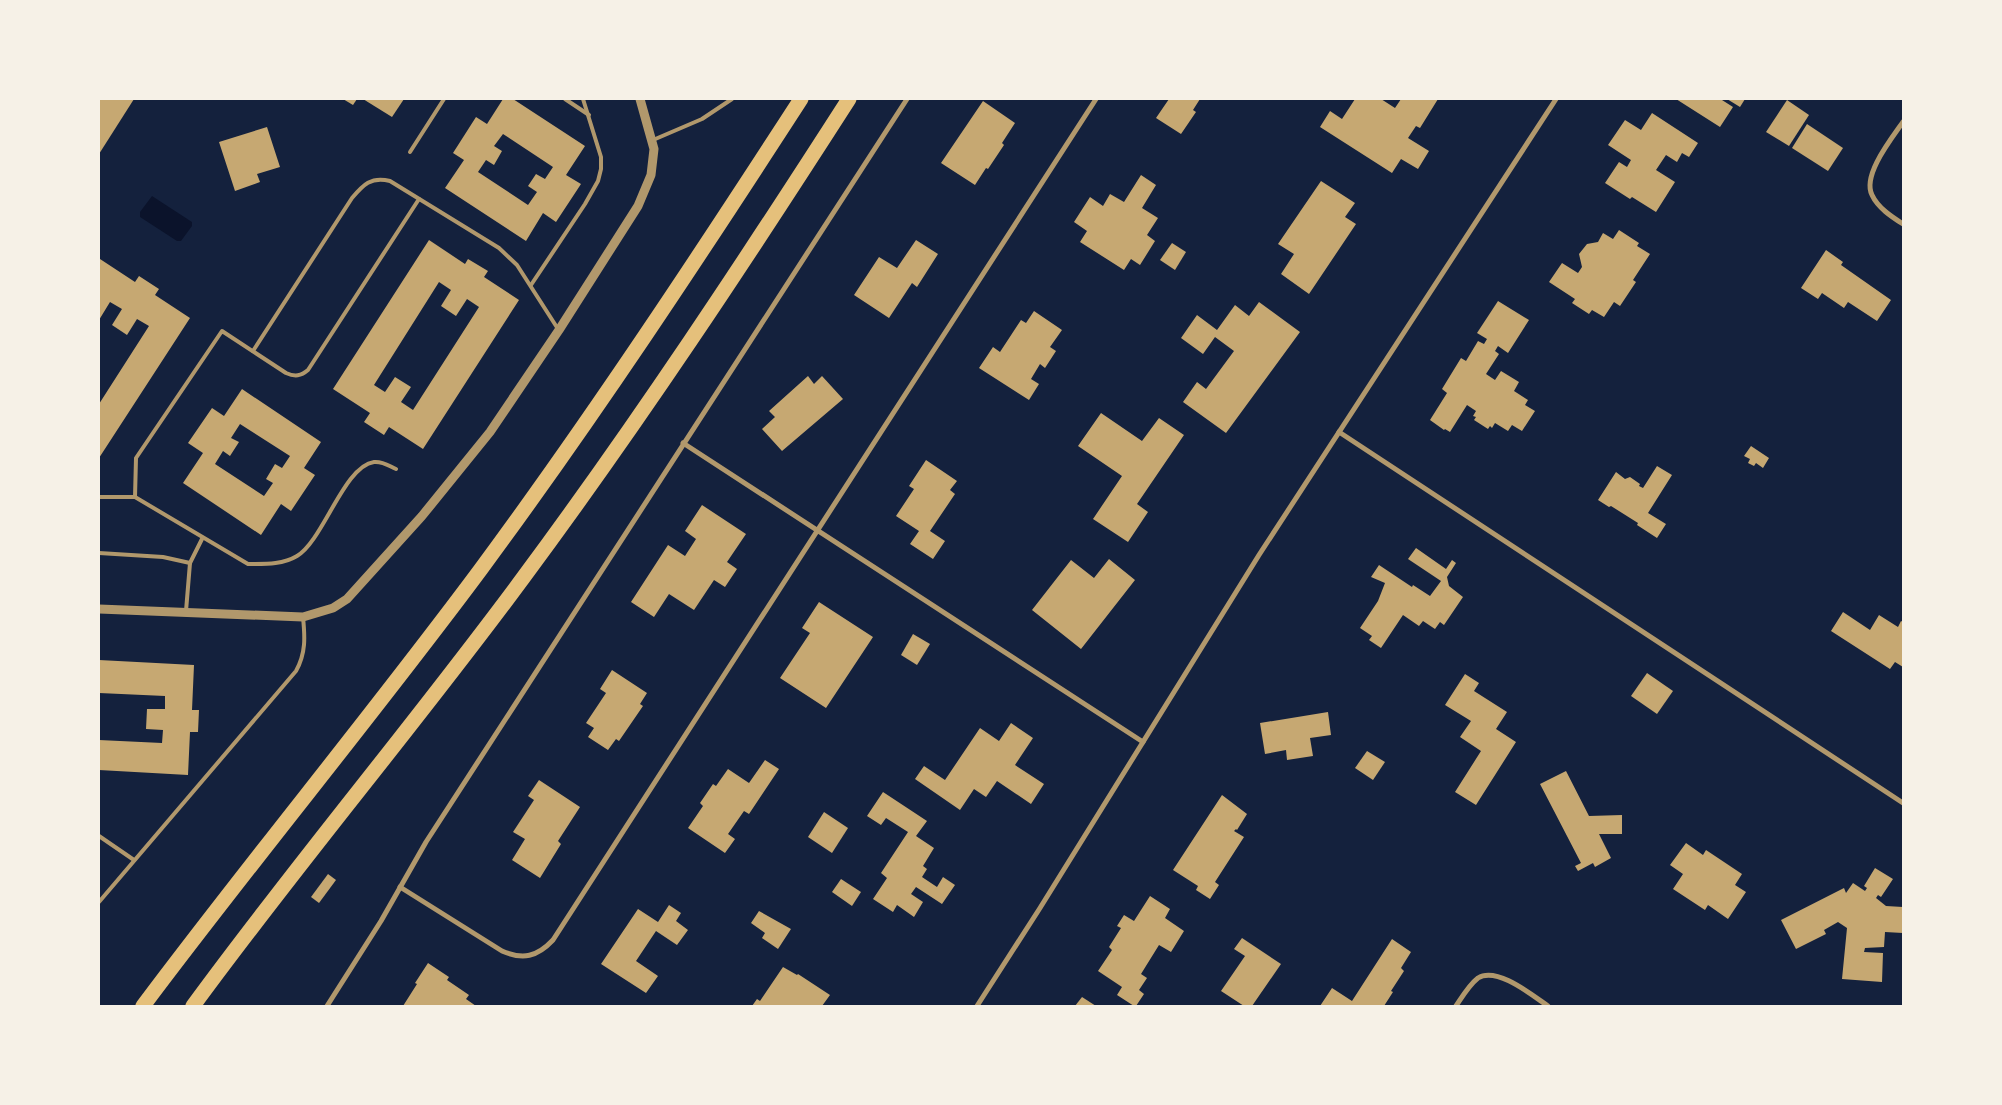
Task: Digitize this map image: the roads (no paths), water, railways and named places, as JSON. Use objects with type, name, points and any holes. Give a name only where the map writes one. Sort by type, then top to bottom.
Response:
[{"type":"highway","points":[[143,1006],[428,638],[540,487],[676,292],[802,99]]},
{"type":"highway","points":[[193,1006],[458,665],[546,547],[640,416],[850,99]]},
{"type":"street","points":[[99,609],[303,617],[333,608],[347,598],[392,550],[490,432],[559,330],[638,206],[651,175],[654,149],[640,99]]},
{"type":"street","points":[[327,1006],[426,842],[907,99]]},
{"type":"street","points":[[400,886],[502,951],[519,957],[536,955],[558,934],[1096,99]]},
{"type":"street","points":[[977,1006],[1225,608],[1556,99]]},
{"type":"street","points":[[1903,122],[1871,175],[1870,190],[1872,196],[1885,211],[1903,224]]},
{"type":"street","points":[[1339,432],[1903,803]]},
{"type":"street","points":[[683,443],[1143,742]]},
{"type":"street","points":[[1456,1006],[1472,984],[1478,978],[1487,975],[1506,980],[1548,1006]]},
{"type":"lane","points":[[410,152],[444,99]]},
{"type":"lane","points":[[565,99],[589,114]]},
{"type":"lane","points":[[531,285],[585,204],[598,180],[601,169],[601,157],[583,99]]},
{"type":"lane","points":[[653,140],[702,119],[732,99]]},
{"type":"lane","points":[[253,351],[352,198],[366,182],[381,179],[390,181],[499,248],[517,265],[559,330]]},
{"type":"lane","points":[[135,497],[136,458],[222,331],[291,375],[297,376],[308,370],[420,199]]},
{"type":"lane","points":[[99,496],[135,497],[248,564],[266,564],[282,562],[298,555],[310,543],[346,486],[365,466],[372,462],[381,462],[396,470]]},
{"type":"lane","points":[[186,613],[190,563],[202,538]]},
{"type":"lane","points":[[99,553],[163,557],[190,563]]},
{"type":"lane","points":[[99,902],[296,671],[302,658],[305,643],[303,617]]},
{"type":"lane","points":[[99,836],[134,860]]},
{"type":"water","points":[[152,196],[192,222],[192,226],[181,241],[177,241],[140,217],[140,212]]}]
